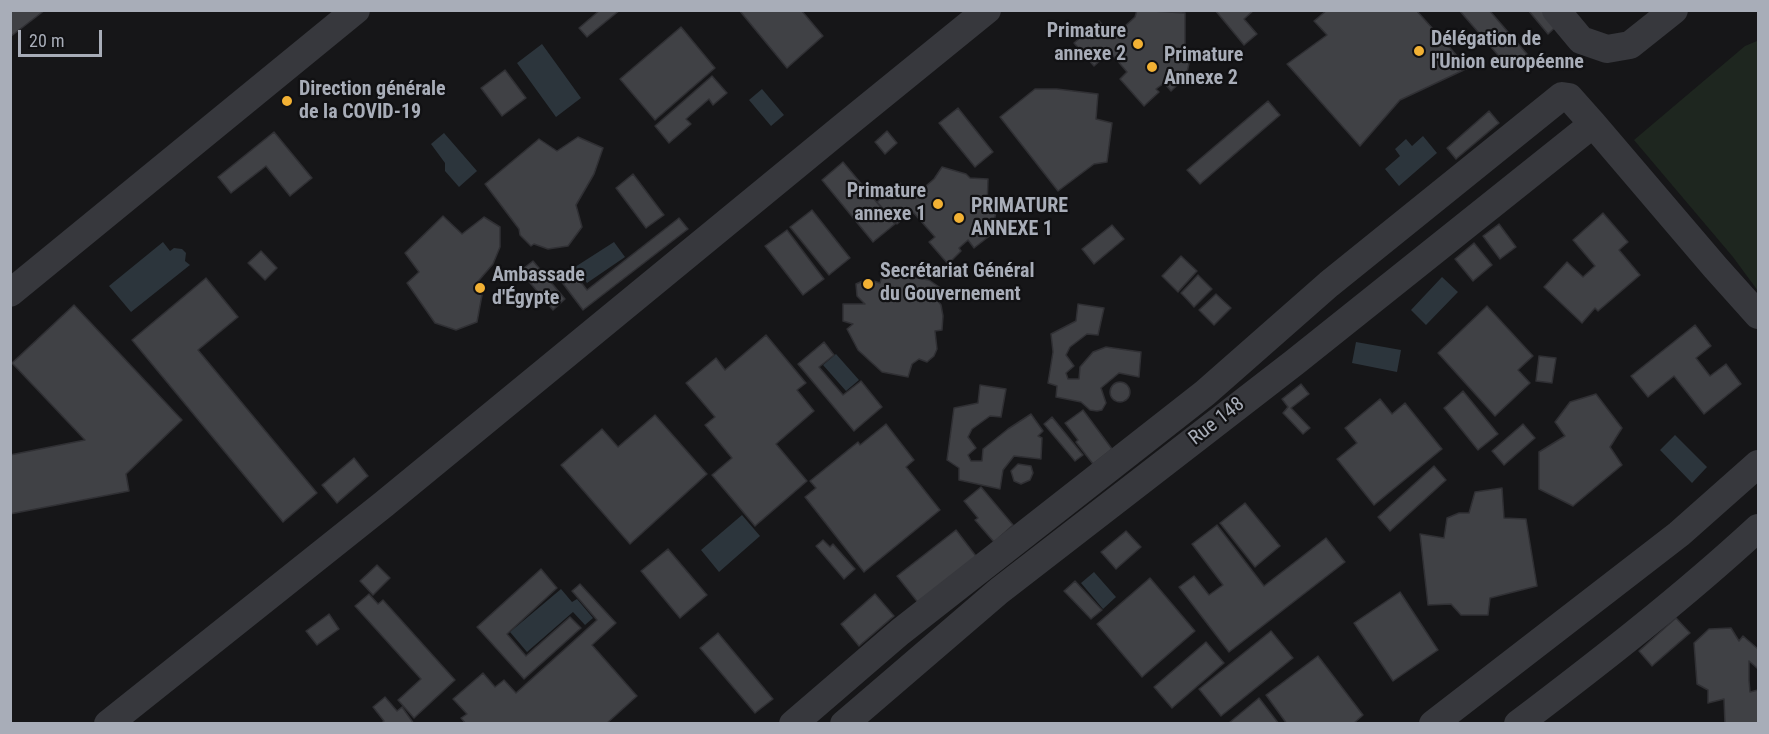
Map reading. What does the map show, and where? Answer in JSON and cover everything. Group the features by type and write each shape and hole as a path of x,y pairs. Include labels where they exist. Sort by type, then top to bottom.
{"street":[{"path":"10,293 356,10"},
{"path":"108,723 384,504 987,10"},
{"path":"1557,10 1581,40 1607,49 1630,45 1674,10"},
{"path":"793,723 900,632 1205,393 1329,284 1562,96 1569,98 1593,124 1758,315"},
{"name":"Rue 148","path":"844,723 999,591 1295,362 1593,124"},
{"path":"1433,723 1679,534 1758,464"},
{"path":"1085,487 1104,510"},
{"path":"1518,723 1626,642 1758,528"}],"shaded area":[{"path":"1757,41 1758,291 1733,257 1634,140 1745,46"},
{"path":"542,44 581,98 556,117 517,63"},
{"path":"762,89 784,115 771,126 749,100"},
{"path":"444,133 477,171 459,187 445,171 445,163 431,144"},
{"path":"1423,136 1437,153 1399,186 1385,169 1400,156 1395,149 1406,139 1412,146"},
{"path":"163,242 170,251 174,248 182,249 186,253 185,261 190,265 131,312 109,286"},
{"path":"614,242 625,257 587,283 575,267"},
{"path":"1442,277 1458,292 1426,325 1411,310"},
{"path":"1356,342 1401,350 1397,372 1352,363"},
{"path":"836,354 859,380 846,391 823,365"},
{"path":"1675,435 1707,467 1692,483 1660,450"},
{"path":"742,515 760,536 719,572 701,550"},
{"path":"1094,572 1116,597 1103,609 1081,583"},
{"path":"561,589 572,602 577,599 593,618 585,625 573,612 527,652 510,632"}],"building":[{"path":"10,10 45,10 10,37"},
{"path":"600,10 620,10 587,37 579,28"},
{"path":"739,10 801,10 823,36 787,68"},
{"path":"1137,10 1185,13 1185,50 1191,54 1186,77 1171,91 1164,83 1156,89 1159,92 1144,106 1120,79 1127,72 1110,52 1094,66 1074,43 1099,21 1113,37 1135,17"},
{"path":"1215,10 1254,10 1244,19 1257,34 1244,45"},
{"path":"1327,10 1416,10 1468,68 1400,100 1360,146 1287,64 1327,35 1314,21"},
{"path":"1459,10 1489,10 1527,54 1510,69"},
{"path":"1528,10 1551,10 1561,22 1548,34"},
{"path":"681,27 715,68 655,120 620,79"},
{"path":"505,70 526,98 502,116 481,88"},
{"path":"712,76 727,93 713,105 709,99 686,119 691,124 669,143 655,126"},
{"path":"1035,89 1098,94 1096,119 1112,123 1107,162 1094,164 1058,191 1000,117"},
{"path":"1268,101 1280,115 1200,184 1187,170"},
{"path":"958,108 993,152 975,167 939,123"},
{"path":"1489,111 1499,123 1456,159 1447,148"},
{"path":"887,131 897,143 885,154 875,142"},
{"path":"274,132 312,178 290,196 266,166 231,193 218,177"},
{"path":"578,137 603,148 594,174 576,205 582,227 568,246 548,249 534,244 531,246 520,235 519,229 485,184 539,139 557,151"},
{"path":"843,162 895,224 873,242 822,180"},
{"path":"942,167 966,174 970,178 988,179 987,210 996,211 992,234 974,248 968,240 948,264 929,242 935,237 912,211 897,224 877,202 899,182 913,197 934,179"},
{"path":"633,174 664,215 646,228 616,188"},
{"path":"812,210 850,258 829,275 790,227"},
{"path":"1603,213 1628,242 1619,250 1640,275 1598,311 1595,308 1582,323 1544,287 1567,262 1583,277 1595,266 1573,240"},
{"path":"443,216 462,234 484,217 500,227 500,247 493,264 474,286 482,295 477,322 456,330 435,323 407,283 419,272 405,253"},
{"path":"679,218 688,229 583,310 561,281 573,272 587,290"},
{"path":"1499,224 1516,247 1500,259 1483,236"},
{"path":"1112,225 1124,239 1094,264 1082,249"},
{"path":"787,230 824,279 803,295 765,246"},
{"path":"1474,243 1492,265 1473,281 1455,259"},
{"path":"261,251 277,268 265,280 248,263"},
{"path":"1181,256 1197,271 1178,292 1162,276"},
{"path":"533,261 565,299 553,310 520,271"},
{"path":"884,269 905,276 929,280 942,289 938,301 943,316 942,330 935,331 937,349 934,356 927,362 919,359 912,364 908,377 882,372 858,350 847,329 853,324 843,321 843,304 865,304 857,296 856,284 867,279 880,283"},
{"path":"1198,275 1212,289 1194,307 1181,293"},
{"path":"206,278 238,317 198,350 317,493 283,522 132,340"},
{"path":"1216,294 1231,308 1214,325 1199,310"},
{"path":"1078,304 1104,308 1098,335 1087,334 1070,347 1066,355 1074,366 1066,373 1068,379 1079,379 1080,367 1093,352 1106,347 1141,352 1139,377 1119,373 1101,388 1106,403 1102,410 1090,410 1081,402 1056,397 1057,386 1048,383 1053,352 1051,334 1076,321"},
{"path":"74,305 182,420 126,474 129,491 10,514 10,455 85,440 12,363"},
{"path":"1487,306 1533,356 1518,370 1530,383 1495,416 1438,353"},
{"path":"1695,325 1711,346 1696,358 1710,376 1726,364 1741,384 1704,414 1674,376 1648,397 1631,376"},
{"path":"766,335 806,383 797,390 814,411 776,444 807,481 755,526 712,475 732,458 705,425 715,417 686,383 716,358 725,370"},
{"path":"824,342 834,355 819,367 843,395 861,381 882,407 854,431 798,364"},
{"path":"1539,356 1556,358 1552,383 1536,381"},
{"path":"1120,382 1127,385 1130,392 1127,399 1120,402 1113,399 1110,392 1113,385"},
{"path":"1301,384 1309,394 1291,408 1310,428 1303,434 1283,413 1288,407 1282,399"},
{"path":"980,385 1006,389 1001,417 990,416 972,429 968,437 976,448 968,455 971,461 982,461 983,449 1031,414 1043,431 1038,436 1042,438 1041,459 1014,456 1003,470 1000,489 959,480 959,468 947,460 954,408 978,403"},
{"path":"1463,391 1498,434 1478,450 1444,408"},
{"path":"1596,394 1622,428 1610,447 1622,465 1573,506 1539,489 1539,452 1565,436 1555,422 1570,402"},
{"path":"1380,399 1392,414 1405,403 1442,449 1374,505 1337,459 1357,443 1345,428"},
{"path":"1083,410 1112,449 1093,464 1065,423"},
{"path":"655,415 707,474 630,544 561,465 602,429 618,447"},
{"path":"1052,417 1083,455 1075,461 1044,424"},
{"path":"886,424 914,460 906,467 940,510 864,572 805,497 816,488 810,481 858,442 860,445"},
{"path":"1523,424 1535,438 1504,465 1492,451"},
{"path":"354,458 368,476 337,503 322,485"},
{"path":"1018,464 1031,466 1033,473 1030,480 1021,484 1014,481 1011,471"},
{"path":"1434,466 1446,480 1390,531 1378,517"},
{"path":"981,487 1013,525 994,542 975,520 978,518 964,501"},
{"path":"1502,488 1504,518 1526,519 1537,586 1490,598 1488,615 1461,615 1451,604 1428,605 1420,534 1444,538 1447,518 1459,513 1469,513 1475,492"},
{"path":"1245,503 1280,546 1255,567 1220,523"},
{"path":"1217,525 1264,586 1326,538 1345,562 1229,652 1179,587 1194,576 1209,595 1223,585 1192,544"},
{"path":"956,530 979,560 920,605 897,576"},
{"path":"1126,531 1141,547 1116,569 1101,552"},
{"path":"823,540 830,547 833,544 855,569 844,579 816,546"},
{"path":"668,549 707,595 680,618 641,571"},
{"path":"377,565 390,578 373,595 360,581"},
{"path":"541,569 557,588 507,634 526,656 570,617 581,628 524,679 477,627"},
{"path":"1150,578 1195,631 1142,677 1097,624"},
{"path":"1075,581 1102,610 1091,619 1064,591"},
{"path":"580,584 616,623 592,645 637,696 606,724 466,724 461,718 467,714 453,699 483,673 495,687 504,680 516,693 597,620 572,591"},
{"path":"1400,592 1438,650 1393,681 1354,623"},
{"path":"369,594 378,604 383,600 455,680 414,718 398,700 421,679 355,606"},
{"path":"875,594 894,616 859,646 841,624"},
{"path":"329,614 339,629 317,645 306,631"},
{"path":"1676,618 1690,633 1652,666 1639,651"},
{"path":"1731,628 1739,641 1743,636 1758,649 1757,668 1749,661 1749,680 1750,692 1758,690 1758,724 1725,724 1724,699 1708,703 1708,690 1697,684 1694,643 1709,629"},
{"path":"1271,631 1293,658 1221,716 1199,689"},
{"path":"718,633 773,699 755,713 700,648"},
{"path":"1206,642 1224,663 1172,708 1154,687"},
{"path":"1318,656 1363,715 1353,724 1287,724 1266,695"},
{"path":"385,697 397,711 402,707 414,724 381,724 384,721 373,707"},
{"path":"1259,698 1279,724 1229,723"}],"place":[{"name":"Primature annexe 2","path":"1138,44"},
{"name":"Délégation de l'Union européenne","path":"1419,51"},
{"name":"Primature Annexe 2","path":"1152,67"},
{"name":"Direction générale de la COVID-19","path":"287,101"},
{"name":"Primature annexe 1","path":"938,204"},
{"name":"PRIMATURE ANNEXE 1","path":"959,218"},
{"name":"Secrétariat Général du Gouvernement","path":"868,284"},
{"name":"Ambassade d'Égypte","path":"480,288"}]}
